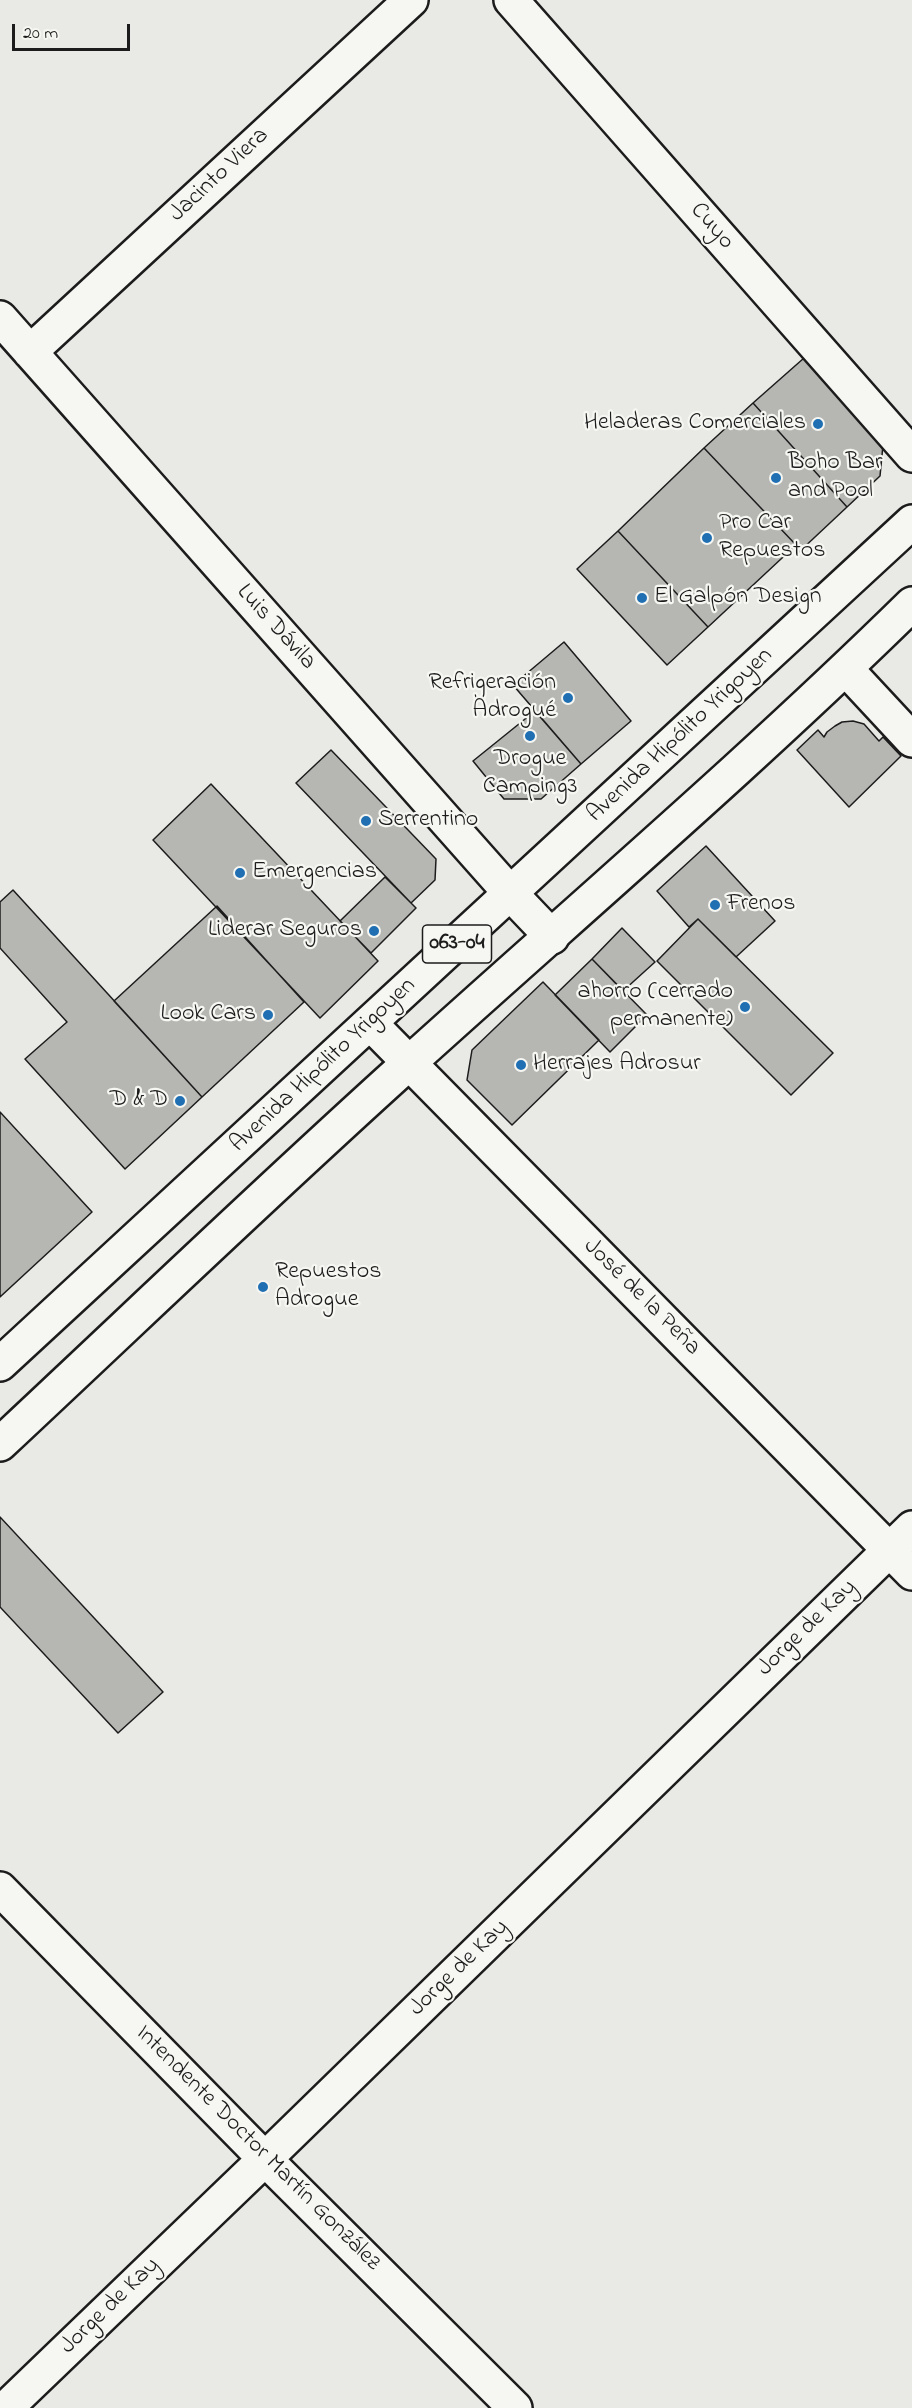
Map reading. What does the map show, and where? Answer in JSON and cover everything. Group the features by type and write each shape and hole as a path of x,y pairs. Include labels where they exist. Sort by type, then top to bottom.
{"street":[{"name":"Jacinto Viera","path":"30,352 411,0"},
{"name":"Cuyo","path":"511,0 912,455"},
{"name":"Luis Dávila","path":"0,318 511,894 552,937"},
{"name":"Avenida Hipólito Yrigoyen","path":"0,1364 912,522"},
{"name":"063-04","path":"0,1444 409,1062 552,937 846,669 912,604"},
{"path":"846,669 912,740"},
{"name":"José de la Peña","path":"370,1023 901,1539 912,1573"},
{"name":"Jorge de Kay","path":"6,2408 901,1539"},
{"name":"Intendente Doctor Martín González","path":"0,1889 265,2159 515,2408"}],"building":[{"name":"Heladeras Comerciales","path":"804,358 883,445 880,476 847,507 753,403"},
{"name":"Boho Bar and Pool","path":"753,403 847,507 799,552 796,545 704,448"},
{"name":"Pro Car Repuestos","path":"704,448 796,545 708,627 618,531"},
{"name":"El Galpón Design","path":"618,531 708,627 667,665 577,569"},
{"name":"Refrigeración Adrogué","path":"564,642 631,721 581,764 513,685"},
{"name":"Drogue Camping3","path":"535,711 581,764 541,799 504,799 473,761"},
{"path":"853,721 864,724 879,741 883,737 901,756 849,807 797,750 818,730 824,737 827,732 842,722"},
{"name":"Serrentino","path":"331,750 436,859 435,880 411,903 296,783"},
{"name":"Emergencias","path":"211,784 378,961 320,1018 153,840"},
{"name":"Frenos","path":"706,846 775,921 736,957 698,919 689,927 657,891"},
{"path":"385,877 416,908 371,953 340,921"},
{"path":"13,890 202,1097 125,1169 25,1059 67,1022 0,948 0,902"},
{"path":"217,906 304,1002 202,1097 114,1001"},
{"name":"ahorro (cerrado permanente)","path":"698,919 833,1053 791,1095 657,961"},
{"path":"622,928 655,962 623,991 592,959"},
{"path":"592,959 647,1015 610,1052 555,995"},
{"name":"Herrajes Adrosur","path":"543,982 599,1040 512,1125 467,1080 472,1050"},
{"path":"0,1112 92,1212 0,1297"},
{"path":"0,1517 163,1692 118,1733 0,1607"}],"place":[{"name":"Heladeras Comerciales","path":"818,424"},
{"name":"Boho Bar and Pool","path":"776,478"},
{"name":"Pro Car Repuestos","path":"707,538"},
{"name":"El Galpón Design","path":"642,598"},
{"name":"Refrigeración Adrogué","path":"568,698"},
{"name":"Drogue Camping3","path":"530,736"},
{"name":"Serrentino","path":"366,821"},
{"name":"Emergencias","path":"240,873"},
{"name":"Frenos","path":"715,905"},
{"name":"Liderar Seguros","path":"374,931"},
{"name":"ahorro (cerrado permanente)","path":"745,1007"},
{"name":"Look Cars","path":"268,1015"},
{"name":"Herrajes Adrosur","path":"521,1065"},
{"name":"D & D","path":"180,1101"},
{"name":"Repuestos Adrogue","path":"263,1287"}]}
